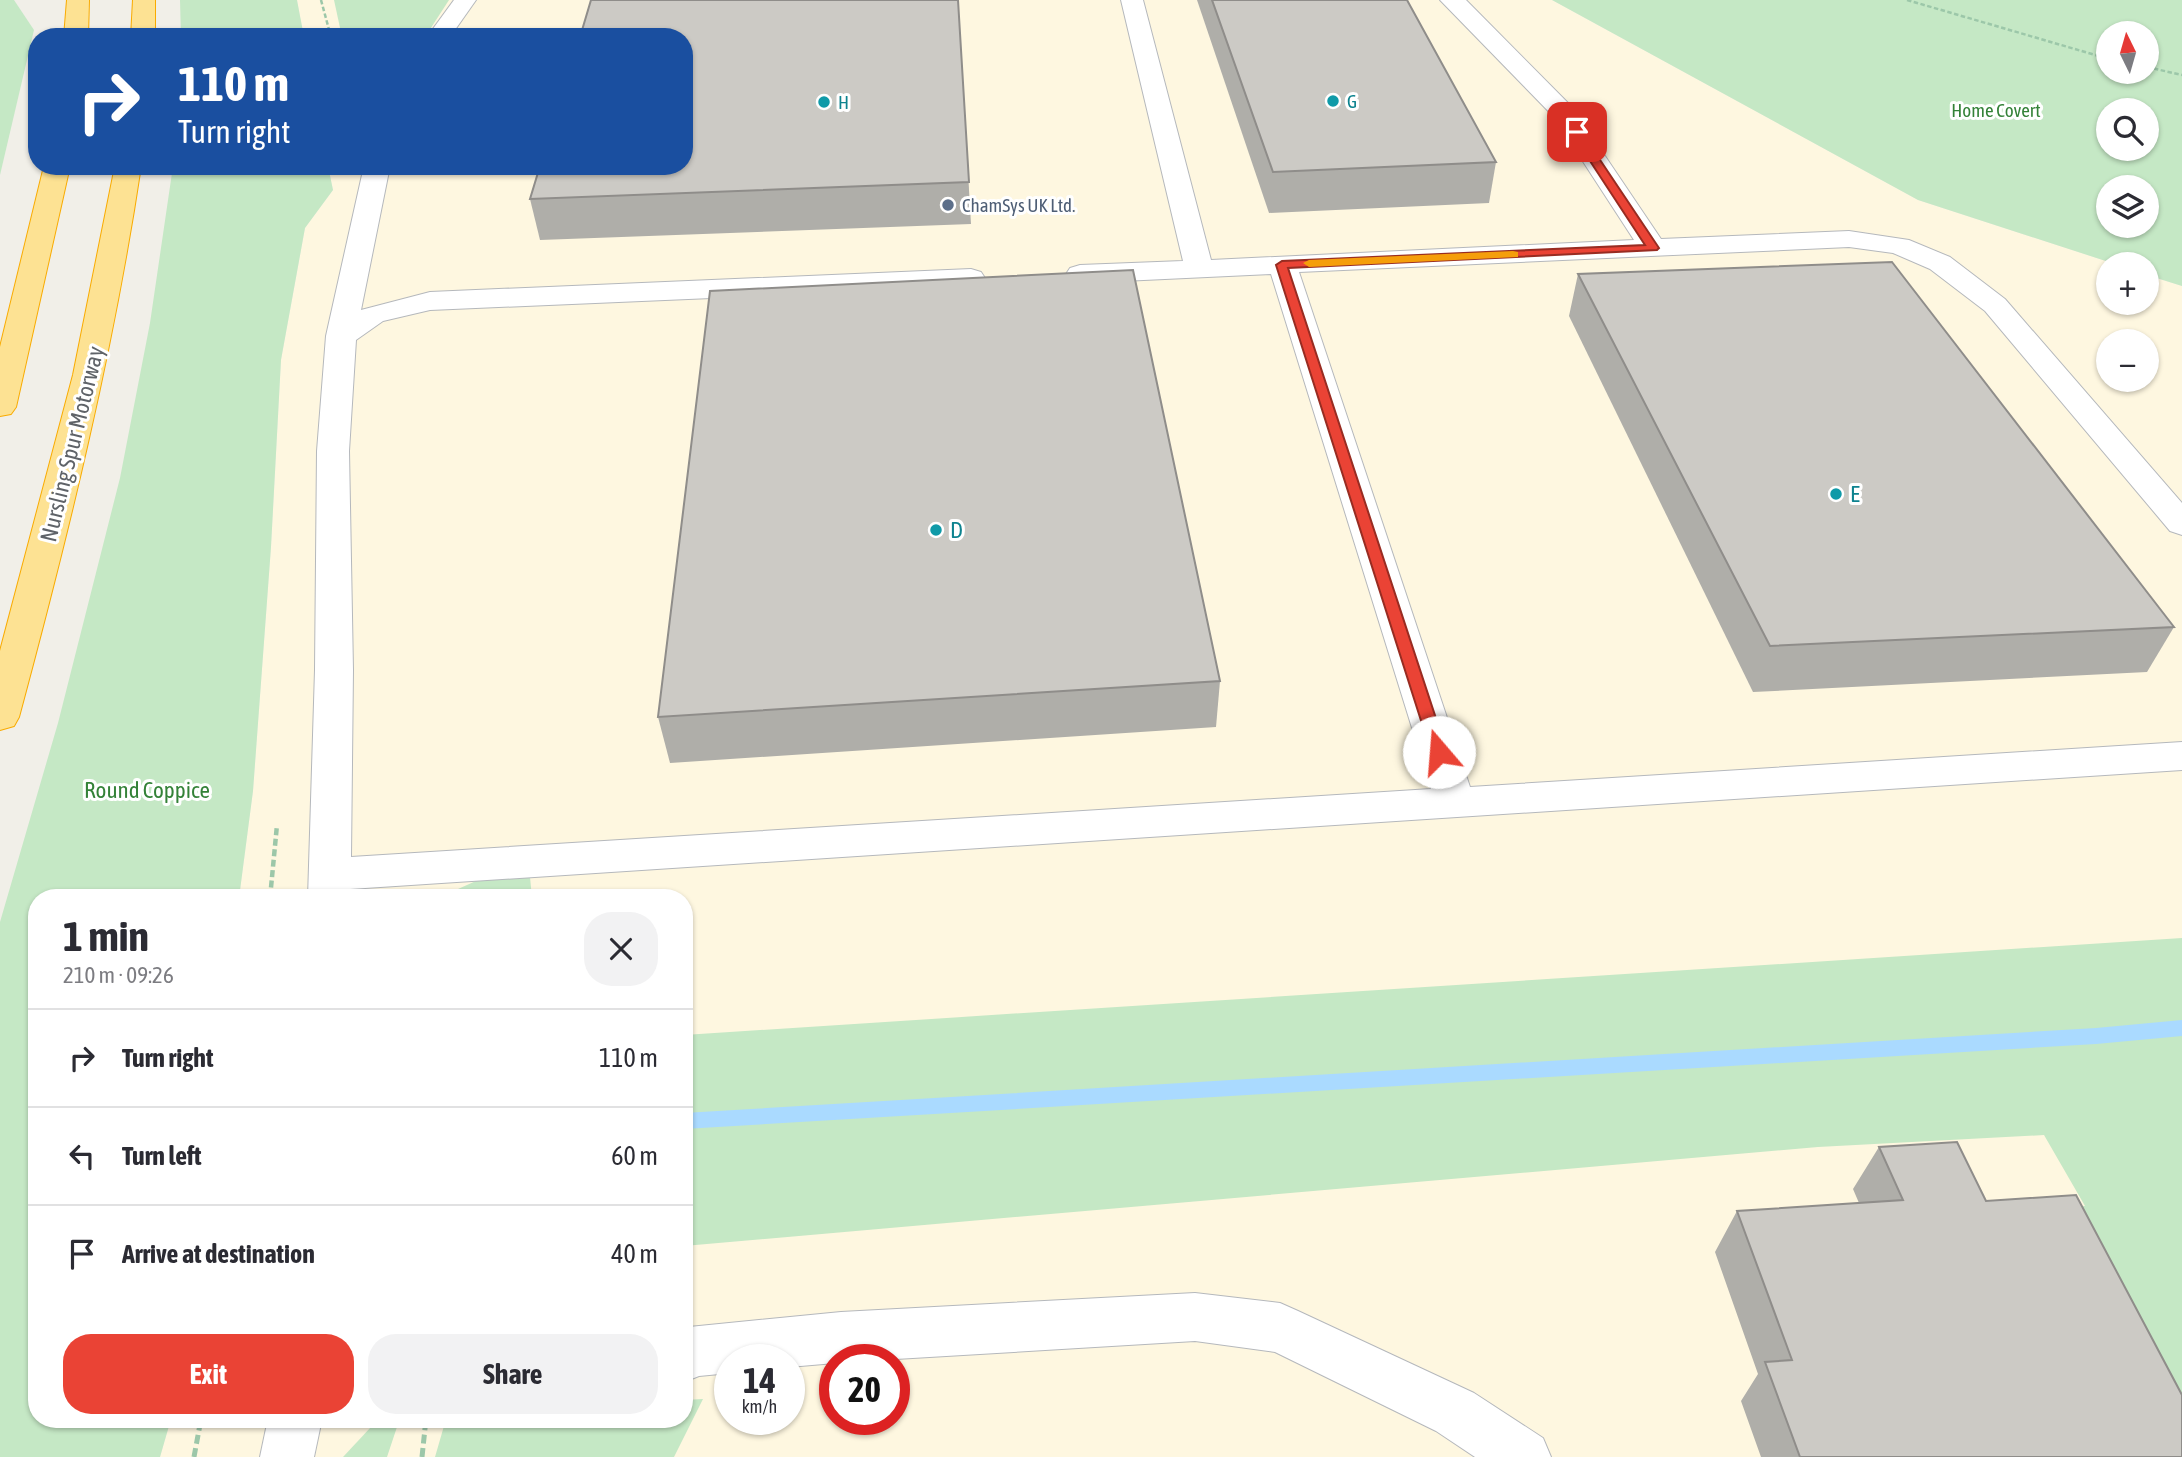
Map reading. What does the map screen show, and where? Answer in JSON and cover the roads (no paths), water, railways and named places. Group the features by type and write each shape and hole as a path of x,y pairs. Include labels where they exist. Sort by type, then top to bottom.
{"highway":[{"path":"76,28 78,0"},
{"path":"144,0 144,28"},
{"path":"0,407 55,175"},
{"name":"Nursling Spur Motorway","path":"0,718 57,513 91,373 113,267 127,175"}],"street":[{"path":"445,28 466,0"},
{"path":"1132,0 1199,268"},
{"path":"1451,0 1464,9 1563,112 1653,248"},
{"path":"375,175 341,336 333,451 334,670 329,886 1455,802 2182,756"},
{"path":"1049,275 1849,239 1899,246 1940,263 1995,305 2182,524"},
{"path":"1282,265 1455,802"},
{"path":"341,336 373,315 430,301 994,277"},
{"path":"693,1351 841,1337 1195,1317 1280,1328 1455,1412 1524,1457"},
{"path":"287,1457 293,1428"}],"waterway":[{"path":"693,1120 2096,1036 2182,1028"}],"place":[{"name":"G","path":"1333,101"},
{"name":"H","path":"824,102"},
{"name":"ChamSys UK Ltd.","path":"948,205"},
{"name":"E","path":"1836,494"},
{"name":"D","path":"936,530"}],"park label":[{"name":"Home Covert","path":"1996,110"},
{"name":"Round Coppice","path":"147,790"}]}
